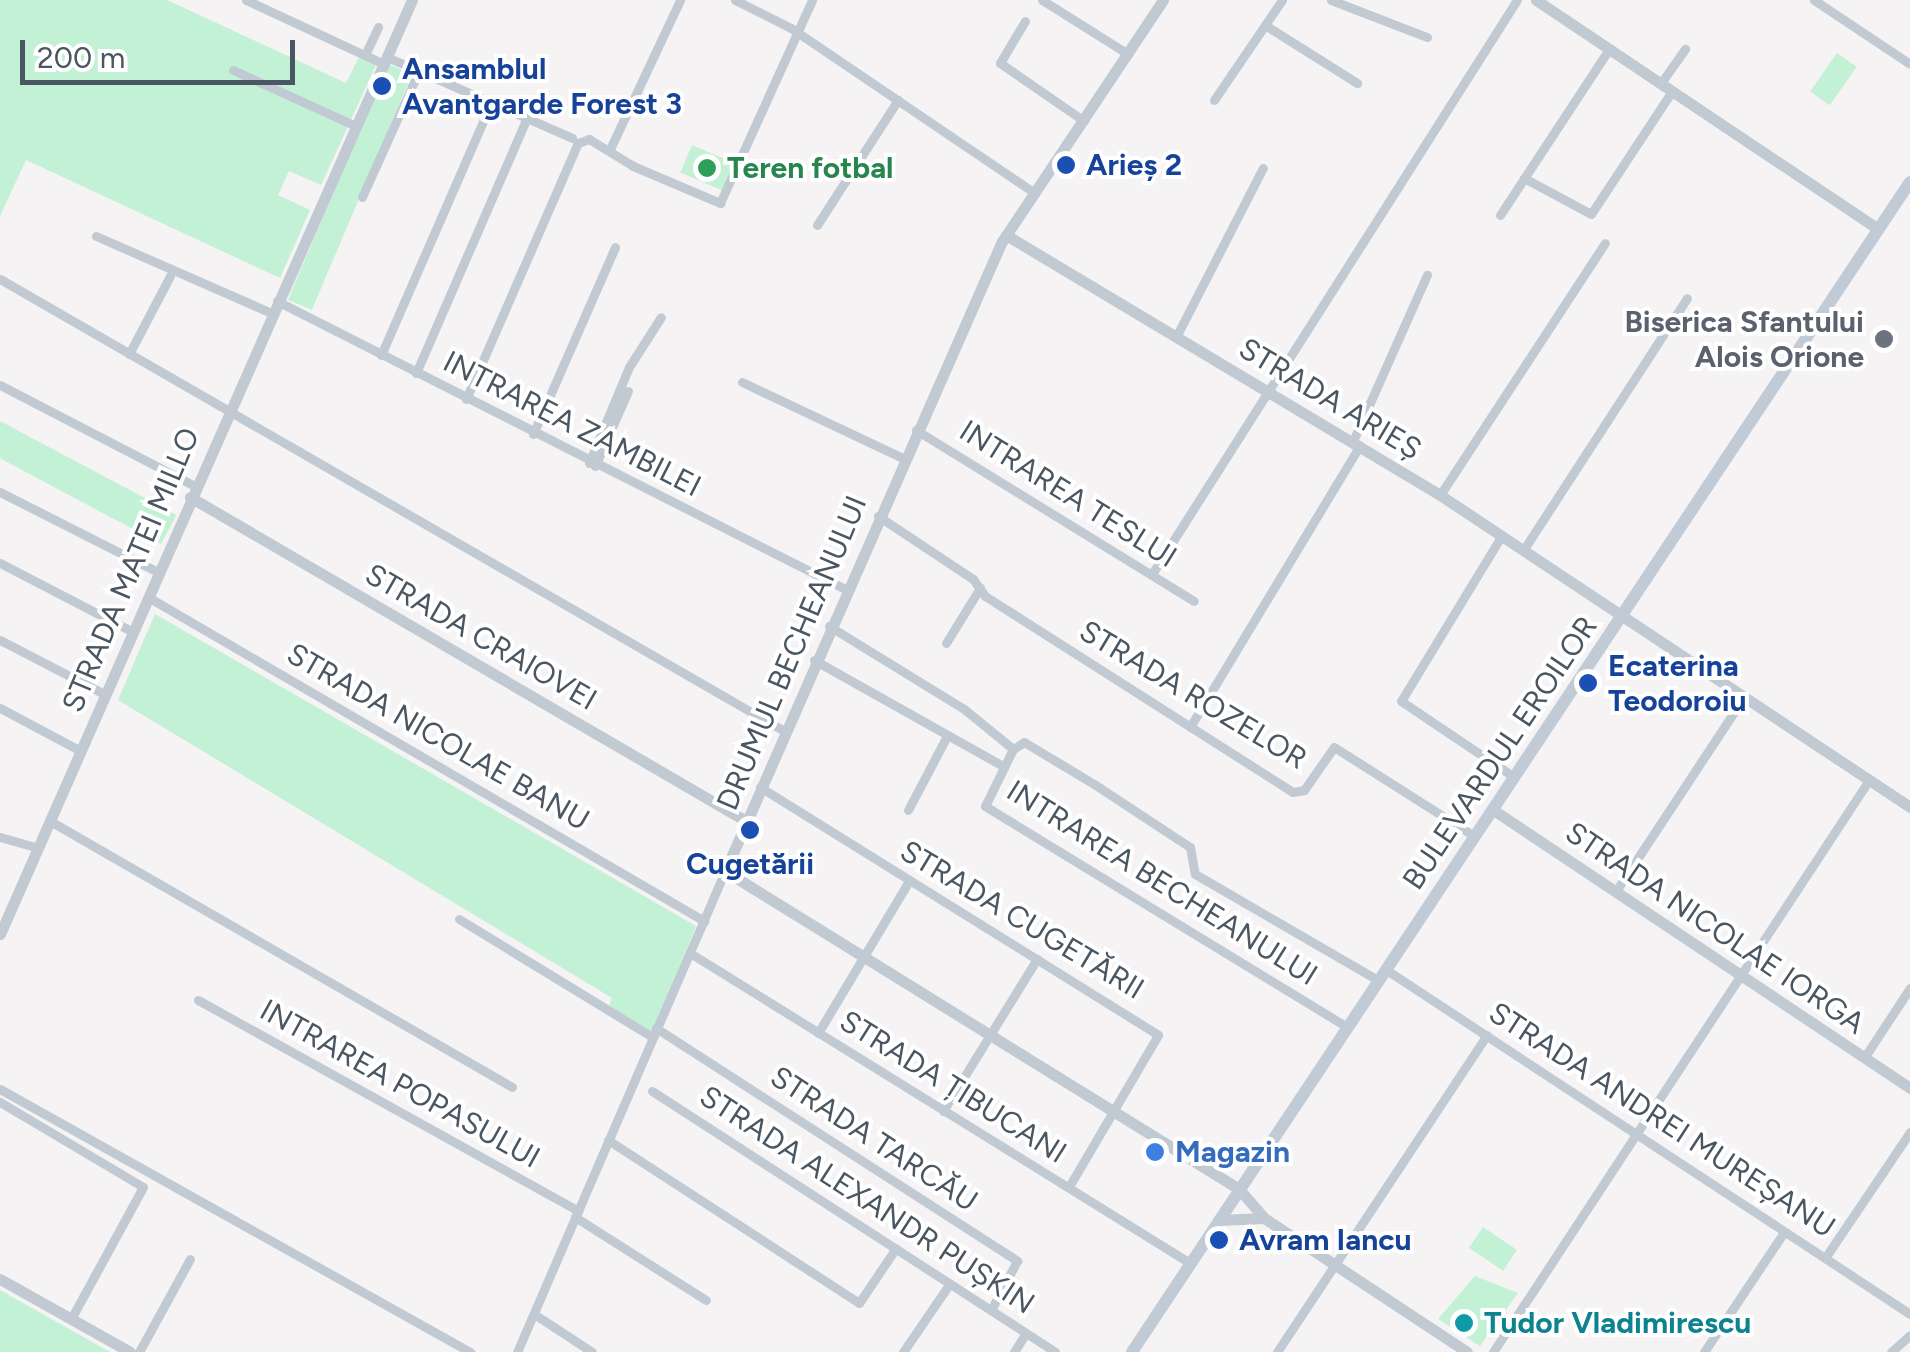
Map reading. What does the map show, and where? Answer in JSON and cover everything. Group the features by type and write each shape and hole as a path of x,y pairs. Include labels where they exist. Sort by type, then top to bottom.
{"main road":[{"name":"BULEVARDUL EROILOR","path":"1132,1352 1910,182"}],"street":[{"path":"246,0 365,55 418,71 575,140 589,139 633,166 715,204 726,196 812,0"},
{"name":"STRADA MATEI MILLO","path":"0,934 228,409 412,0"},
{"path":"610,149 680,0"},
{"path":"735,0 799,35 1035,194"},
{"path":"1042,0 1128,54"},
{"name":"DRUMUL BECHEANULUI","path":"517,1352 845,588 1006,235 1164,0"},
{"path":"1214,100 1282,0"},
{"path":"1331,0 1427,37"},
{"path":"1152,574 1517,0"},
{"path":"1536,0 1878,229"},
{"path":"1814,0 1910,64"},
{"path":"1025,21 1000,63 1084,120"},
{"path":"1265,25 1357,83"},
{"path":"365,55 378,26"},
{"path":"1500,215 1610,49"},
{"path":"1524,178 1591,214 1685,49"},
{"path":"233,70 356,126"},
{"path":"362,197 418,71"},
{"path":"818,225 898,100"},
{"path":"381,355 492,103"},
{"path":"416,373 527,118"},
{"path":"466,399 575,140"},
{"path":"1176,337 1263,168"},
{"name":"STRADA ARIEȘ","path":"1006,235 1440,494 1910,807"},
{"name":"INTRAREA ZAMBILEI","path":"96,236 274,307 381,355 845,588"},
{"path":"1440,494 1605,243"},
{"path":"533,434 615,247"},
{"path":"1190,727 1356,443 1427,275"},
{"path":"130,354 170,276"},
{"name":"STRADA MATEI MILLO","path":"0,279 228,409"},
{"path":"1524,548 1686,298"},
{"path":"592,464 629,367 661,317"},
{"path":"742,382 903,458"},
{"path":"0,385 192,491"},
{"path":"592,464 628,391"},
{"path":"228,409 784,731"},
{"name":"INTRAREA TESLUI","path":"916,430 1194,601"},
{"name":"STRADA CRAIOVEI","path":"192,491 746,821"},
{"path":"0,492 158,572"},
{"name":"STRADA ROZELOR","path":"878,516 1190,727 1299,793 1334,747 1474,836"},
{"path":"1502,535 1401,701 1514,777"},
{"path":"0,563 133,632"},
{"path":"946,643 980,588"},
{"name":"STRADA NICOLAE BANU","path":"148,597 704,921"},
{"name":"INTRAREA BECHEANULUI","path":"829,626 964,708 1013,749 985,806 1347,1028"},
{"path":"0,640 106,694"},
{"name":"INTRAREA BECHEANULUI","path":"814,660 1003,766"},
{"path":"1616,891 1744,697"},
{"name":"STRADA MATEI MILLO","path":"0,708 80,752"},
{"path":"908,810 947,736"},
{"name":"STRADA ANDREI MUREȘANU","path":"1013,749 1024,742 1094,784 1190,846 1195,874 1487,1035 1910,1314"},
{"path":"1493,1352 1869,780"},
{"name":"STRADA CUGETĂRII","path":"760,787 1158,1035 1069,1187"},
{"name":"STRADA NICOLAE IORGA","path":"1492,809 1910,1088"},
{"path":"50,821 512,1087"},
{"path":"0,837 38,848"},
{"path":"725,871 1239,1190 1264,1218 1467,1352"},
{"path":"818,1033 910,881"},
{"path":"459,919 654,1032"},
{"name":"STRADA ȚIBUCANI","path":"690,953 1190,1264"},
{"path":"943,1111 1037,958"},
{"path":"1864,1058 1910,988"},
{"name":"INTRAREA POPASULUI","path":"198,1000 577,1214 706,1300"},
{"name":"STRADA TARCĂU","path":"654,1032 1017,1261 992,1310"},
{"path":"1277,1352 1487,1035"},
{"path":"0,1089 470,1352"},
{"name":"STRADA ALEXANDR PUȘKIN","path":"652,1091 1055,1352"},
{"path":"0,1102 143,1187 71,1319"},
{"path":"1825,1258 1910,1132"},
{"path":"608,1140 859,1303 896,1248"},
{"path":"1218,1220 1264,1218"},
{"path":"1704,1352 1784,1232"},
{"path":"139,1352 190,1259"},
{"path":"0,1278 130,1352"},
{"path":"902,1352 950,1283"},
{"path":"534,1314 592,1352"},
{"path":"1014,1352 1026,1333"},
{"path":"1892,1352 1910,1335"}],"green space":[{"path":"0,0 167,0 346,83 359,57 376,65 321,185 289,171 278,195 310,210 280,278 26,160 0,216"},
{"path":"1837,53 1857,67 1830,105 1810,92"},
{"path":"388,64 412,74 312,310 288,300"},
{"name":"Teren fotbal","path":"692,145 734,163 723,191 680,173"},
{"path":"0,421 177,515 161,544 0,458"},
{"path":"155,614 696,926 651,1036 608,1009 612,998 118,700"},
{"path":"1483,1227 1517,1250 1503,1271 1469,1248"},
{"path":"1475,1276 1518,1293 1480,1346 1438,1319"},
{"path":"0,1290 110,1352 0,1352"}],"place":[{"name":"Ansamblul Avantgarde Forest 3","path":"382,86"},
{"name":"Arieș 2","path":"1066,165"},
{"name":"Teren fotbal","path":"707,168"},
{"name":"Biserica Sfantului Alois Orione","path":"1884,339"},
{"name":"Ecaterina Teodoroiu","path":"1588,683"},
{"name":"Cugetării","path":"750,830"},
{"name":"Magazin","path":"1155,1152"},
{"name":"Avram Iancu","path":"1219,1240"},
{"name":"Tudor Vladimirescu","path":"1464,1323"}]}
